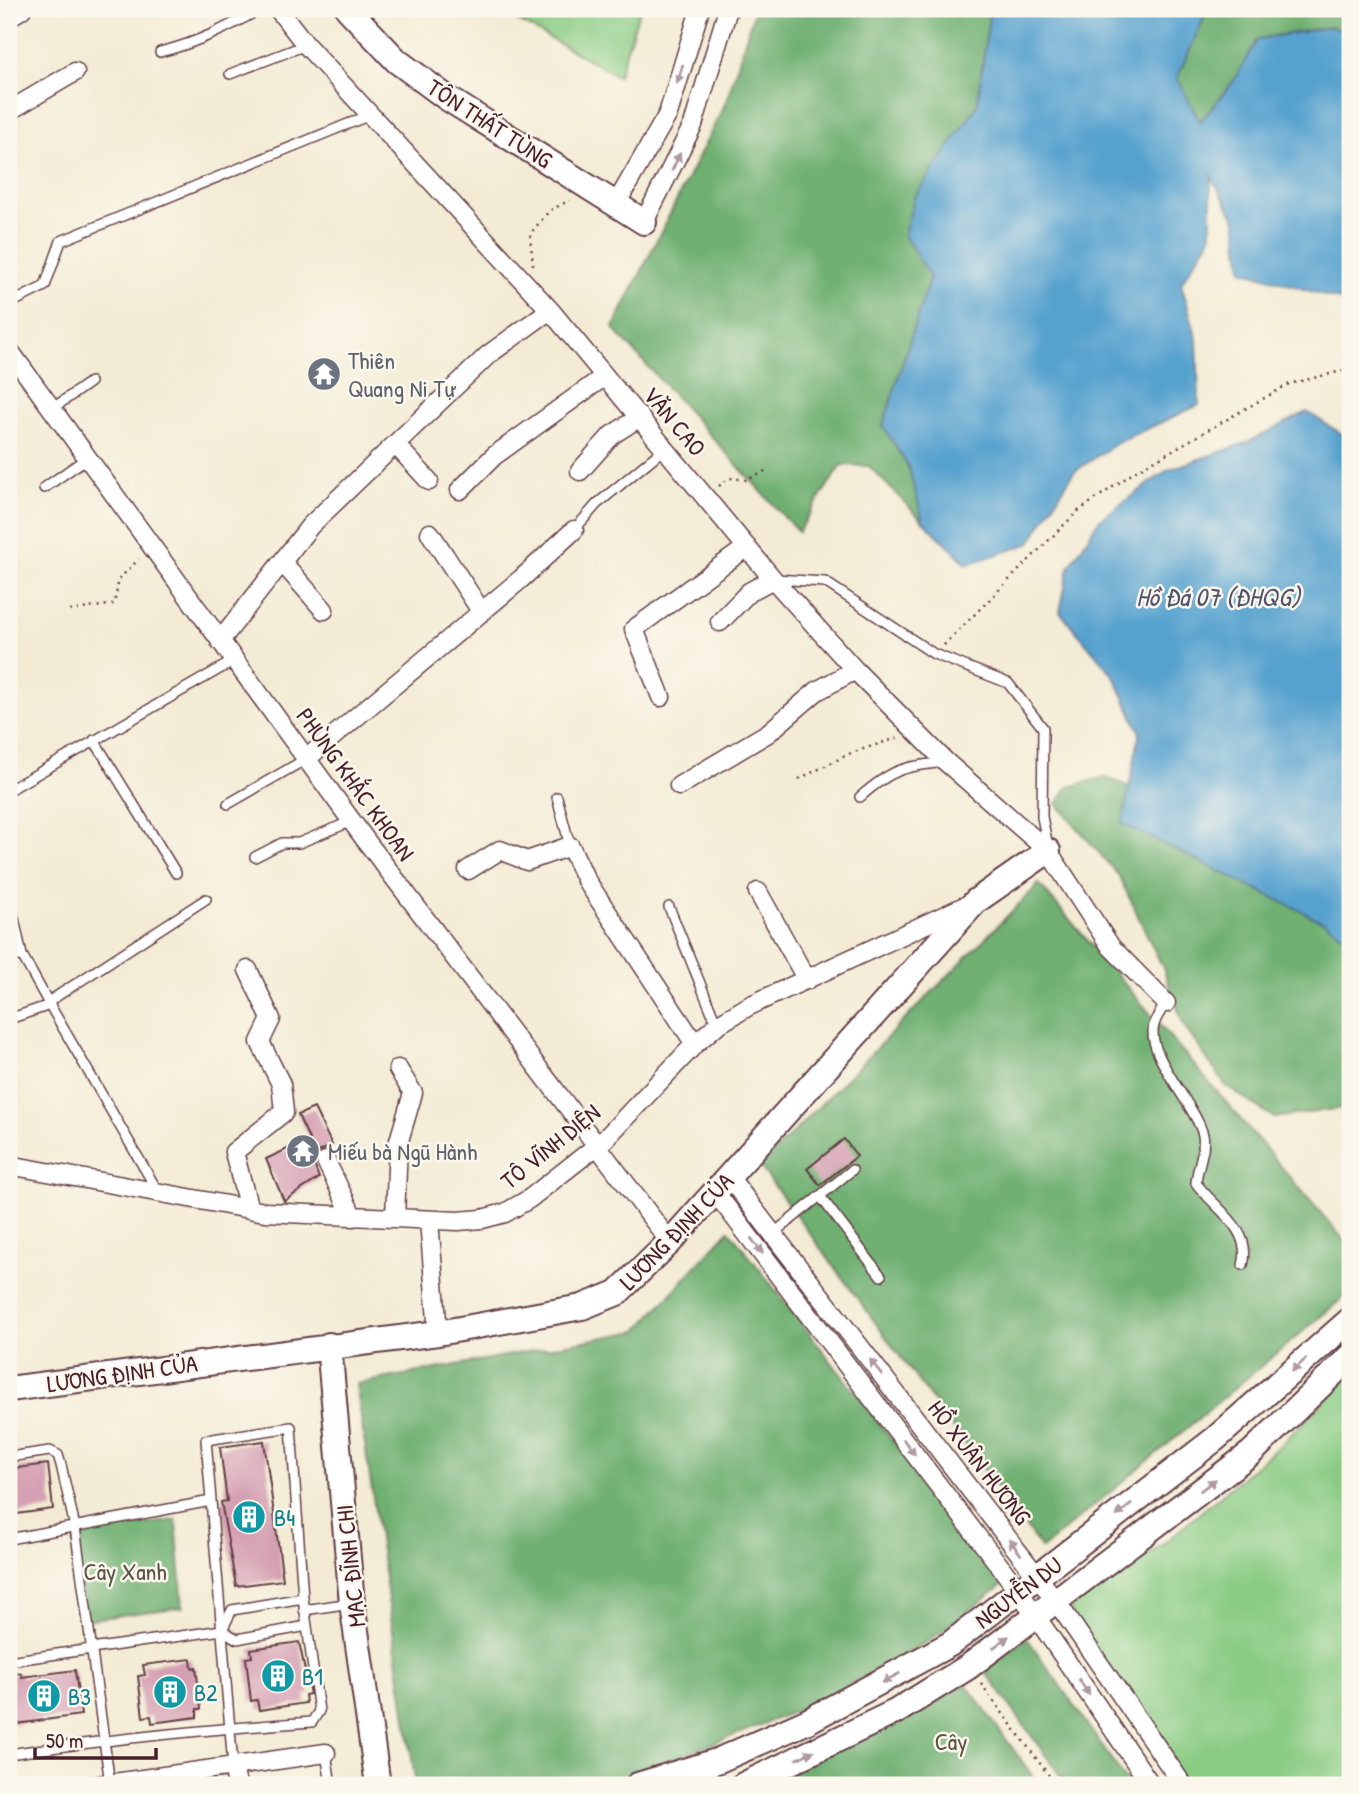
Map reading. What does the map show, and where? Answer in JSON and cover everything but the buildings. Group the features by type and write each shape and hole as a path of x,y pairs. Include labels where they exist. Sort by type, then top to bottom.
{"street":[{"path":"9,17 22,9"},
{"name":"VĂN CAO","path":"278,9 306,45 550,310 773,579 855,670 946,762 1048,851 1111,947 1166,1003"},
{"name":"TÔN THẤT TÙNG","path":"348,9 397,61 447,98 644,222"},
{"path":"616,204 668,114 700,9"},
{"path":"644,222 693,125 728,9"},
{"path":"9,111 75,72"},
{"path":"220,641 310,526 488,355 550,310"},
{"name":"PHÙNG KHẮC KHOAN","path":"9,350 220,641 236,659 306,759 670,1242"},
{"path":"460,490 494,456 606,376"},
{"path":"580,471 612,435 640,417"},
{"path":"396,444 429,481"},
{"path":"306,759 574,530"},
{"path":"430,534 481,611"},
{"path":"661,697 634,629 747,547"},
{"path":"282,562 324,610"},
{"path":"720,622 749,592 773,579"},
{"path":"679,786 768,733 817,691 855,670"},
{"path":"468,870 500,850 527,861 570,846 586,880 695,1044"},
{"name":"LƯƠNG ĐỊNH CỦA","path":"9,1388 438,1333 582,1307 617,1293 670,1242 976,901 1048,851"},
{"path":"758,892 807,980"},
{"name":"TÔ VĨNH DIỆN","path":"9,1165 249,1209 429,1220 470,1220 505,1213 529,1199 597,1145 695,1044 717,1025 749,1006 976,901"},
{"path":"248,970 271,1019 260,1042 281,1084 284,1112 234,1152 249,1209"},
{"path":"395,1218 398,1144 413,1099 411,1087 398,1069"},
{"path":"326,1161 353,1217"},
{"name":"HỒ XUÂN HƯƠNG","path":"722,1185 773,1234 1028,1583 1036,1615 1151,1785"},
{"name":"HỒ XUÂN HƯƠNG","path":"722,1185 1028,1583 1056,1601 1183,1785"},
{"path":"429,1220 438,1333"},
{"name":"NGUYỄN DU","path":"638,1785 717,1761 806,1722 950,1644 1215,1439 1350,1320"},
{"name":"MẠC ĐĨNH CHI","path":"329,1345 352,1603 378,1785"},
{"name":"NGUYỄN DU","path":"743,1785 897,1711 968,1667 1251,1452 1350,1357"},
{"path":"950,1644 968,1667"},
{"path":"105,1784 326,1753"},
{"path":"233,1766 237,1785"}],"lane":[{"path":"160,52 187,46 260,9"},
{"path":"230,74 306,45"},
{"path":"9,304 45,286 61,241 370,115"},
{"path":"52,410 90,382"},
{"path":"574,530 597,505 666,447"},
{"path":"44,488 87,458"},
{"path":"773,579 825,582 934,654 1008,682 1043,728 1042,817 1048,851"},
{"path":"9,790 236,659"},
{"path":"94,740 176,873"},
{"path":"228,803 306,759"},
{"path":"860,797 882,778 902,767 946,762"},
{"path":"557,797 570,846"},
{"path":"255,857 282,843 299,843 352,821"},
{"path":"9,896 22,955 157,1191"},
{"path":"9,1019 49,1003 206,899"},
{"path":"669,907 717,1025"},
{"path":"9,958 22,955"},
{"path":"1166,1003 1153,1024 1161,1064 1192,1106 1203,1137 1196,1183 1223,1209 1238,1231 1245,1249 1242,1265"},
{"path":"773,1234 852,1170"},
{"path":"820,1196 881,1276"},
{"path":"9,1754 104,1740 230,1728 312,1722 317,1717 319,1711 304,1610 291,1427 205,1440 211,1501 222,1630 230,1728 233,1766"},
{"path":"9,1457 50,1451 58,1455 75,1527 104,1740 105,1784"},
{"path":"9,1539 211,1501"},
{"path":"222,1630 232,1610 303,1598"},
{"path":"304,1610 352,1603"},
{"path":"9,1661 222,1630 237,1639 307,1626"},
{"path":"326,1753 331,1785"}],"path":[{"path":"533,293 530,234 549,211 580,194"},
{"path":"934,654 1077,512 1136,471 1289,384 1350,369"},
{"path":"705,495 730,478 747,480 767,470"},
{"path":"70,611 114,604 119,579 134,561 155,551"},
{"path":"799,779 851,753 916,731"},
{"path":"968,1667 1056,1785"}],"green space":[{"path":"497,9 640,9 618,76"},
{"path":"755,9 990,9 977,106 914,198 930,277 883,426 909,468 923,521 869,466 841,465 798,532 613,328 726,102"},
{"path":"1199,9 1350,9 1350,33 1330,27 1258,39 1233,82 1200,122 1177,78 1204,18"},
{"path":"1104,777 1130,787 1123,824 1324,922 1350,939 1350,1107 1274,1118 1226,1086 1184,1026 1163,968 1119,876 1057,804 1068,787"},
{"path":"1039,884 1350,1247 1350,1292 1042,1549 760,1166"},
{"path":"729,1230 1004,1584 926,1643 811,1705 628,1777 587,1785 416,1785 356,1384 637,1331"},
{"path":"1350,1375 1350,1785 1184,1785 1071,1623 1071,1607 1162,1545 1284,1442"},
{"name":"Cây Xanh","path":"176,1520 183,1607 85,1620 72,1534"},
{"path":"1027,1638 1129,1785 1067,1785 985,1671"},
{"name":"Cây","path":"966,1684 1039,1785 765,1785"}],"water":[{"path":"990,9 1199,9 1204,18 1177,78 1200,122 1233,82 1258,39 1330,27 1350,33 1350,292 1343,301 1242,270 1236,220 1211,176 1211,237 1181,283 1197,339 1199,405 1118,442 1074,472 1029,544 967,564 923,521 909,468 883,426 930,277 904,235 914,198 977,106"},
{"name":"Hồ Đá 07 (ĐHQG)","path":"1307,412 1350,439 1350,939 1324,922 1122,824 1140,732 1114,676 1060,612 1069,567 1099,520 1168,470 1246,443"}],"place":[{"name":"Thiên Quang Ni Tự","path":"324,374"},
{"name":"Miếu bà Ngũ Hành","path":"303,1151"},
{"name":"B4","path":"249,1517"},
{"name":"B1","path":"278,1676"},
{"name":"B2","path":"170,1692"},
{"name":"B3","path":"44,1696"}]}
